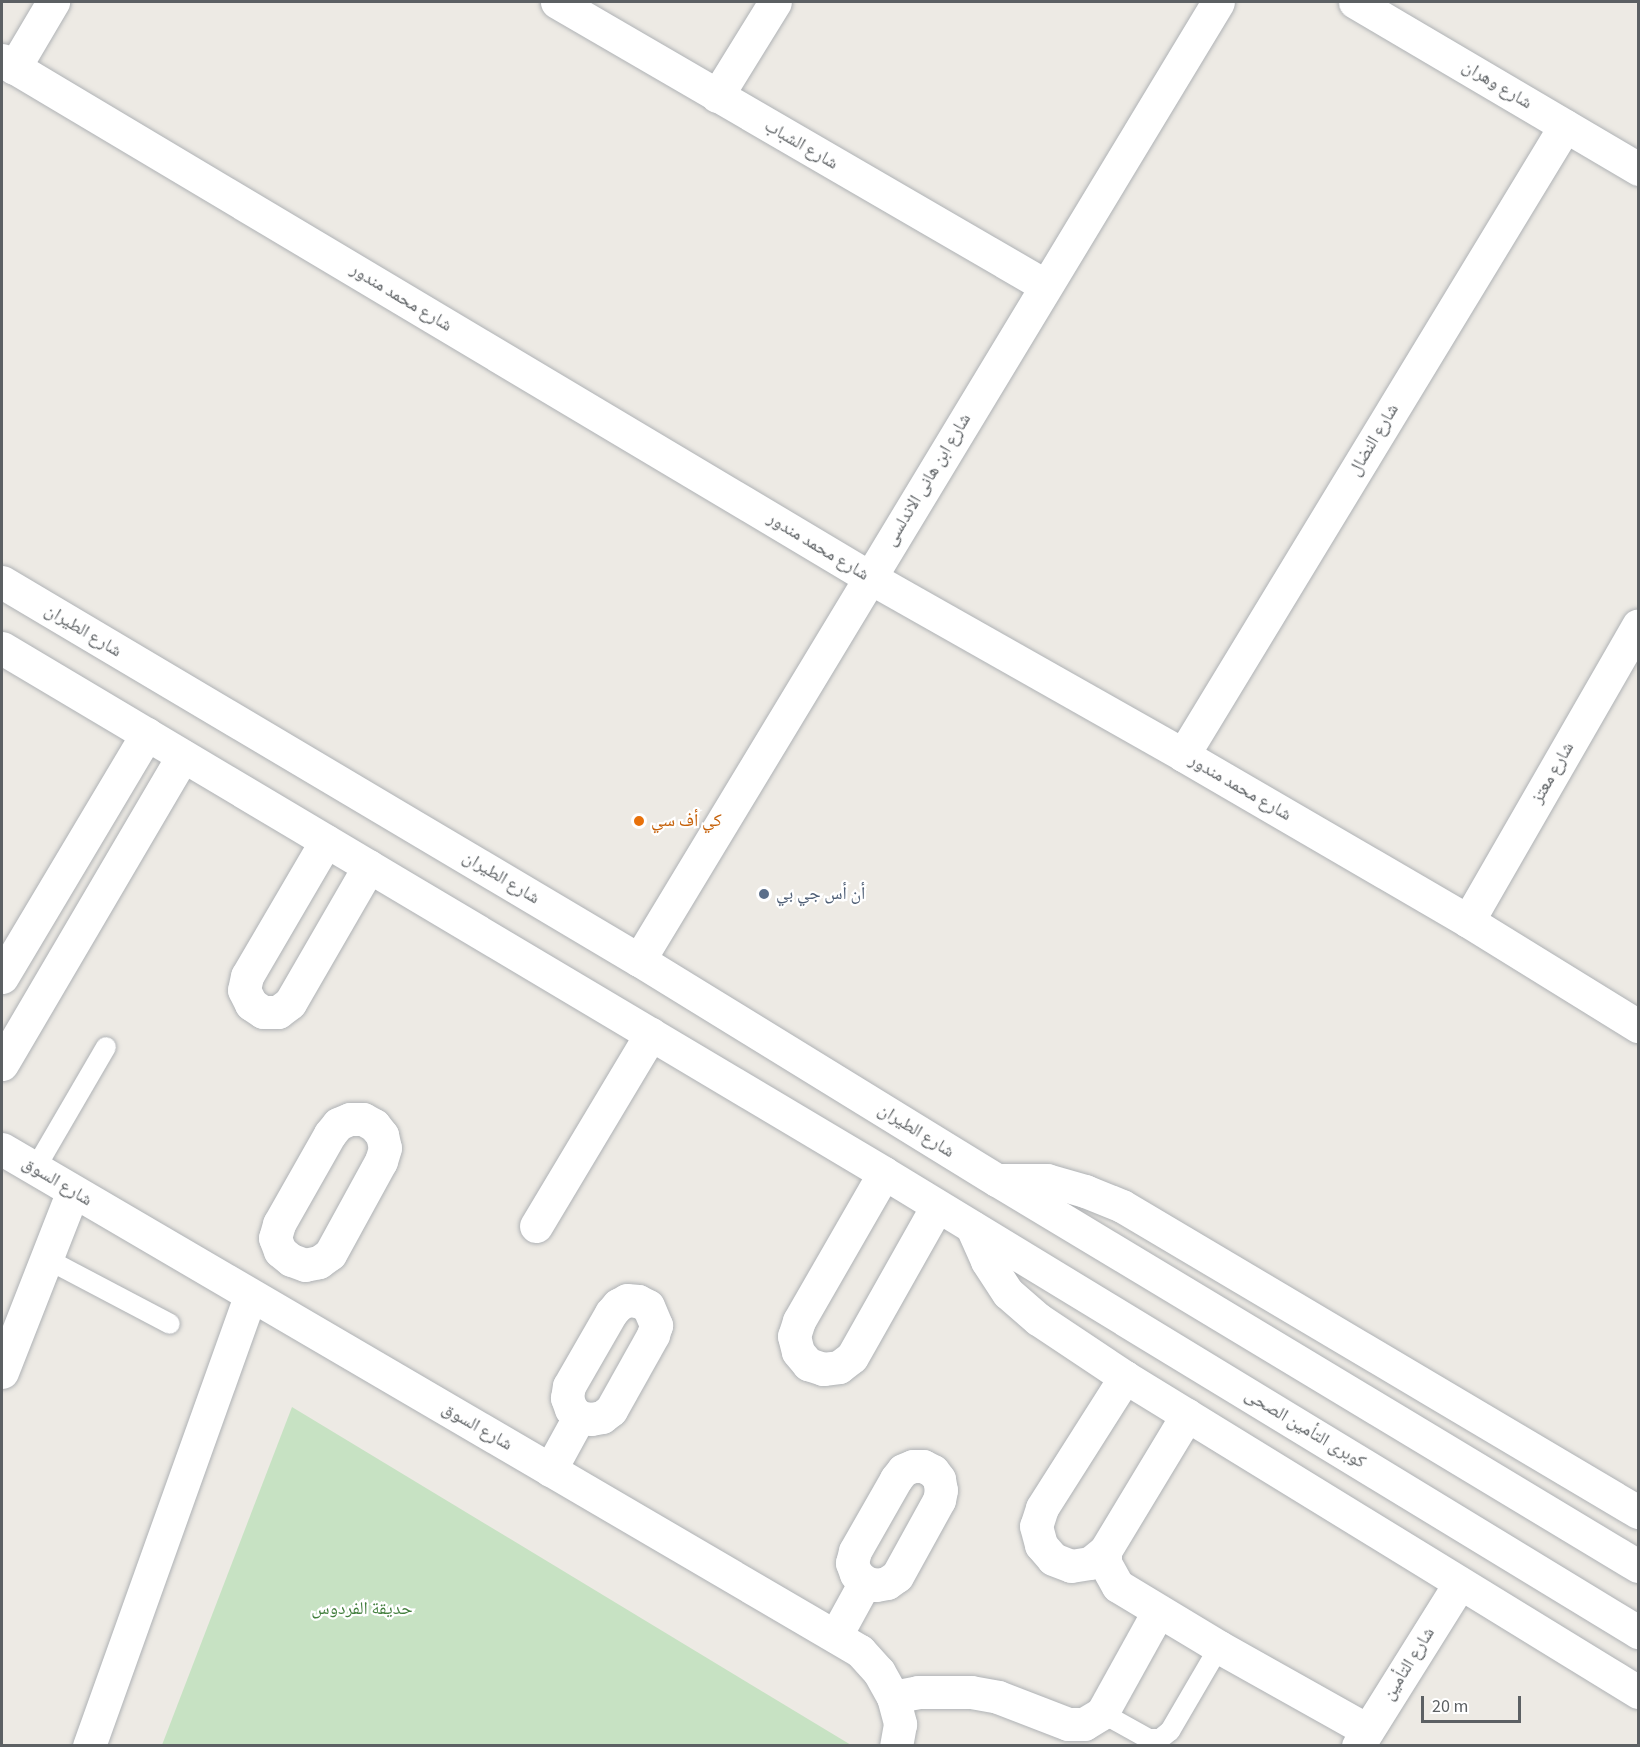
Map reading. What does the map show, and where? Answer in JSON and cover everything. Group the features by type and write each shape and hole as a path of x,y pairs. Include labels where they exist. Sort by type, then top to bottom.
{"street":[{"path":"8,64 53,2"},
{"name":"شارع الشباب","path":"557,2 1046,286"},
{"path":"717,96 775,2"},
{"name":"شارع ابن هانى الاندلسى","path":"639,960 1218,2"},
{"name":"شارع وهران","path":"1355,2 1638,169"},
{"name":"شارع محمد مندور","path":"8,64 869,577 1184,754 1468,921 1638,1026"},
{"name":"شارع النضال","path":"1184,754 1565,126"},
{"name":"شارع الطيران","path":"2,582 639,960 997,1180"},
{"name":"شارع معتز","path":"1468,921 1635,638"},
{"path":"2,648 972,1227 987,1261 1008,1293 1038,1319 1125,1377 1638,1692"},
{"path":"2,977 147,734"},
{"path":"2,1064 183,756"},
{"path":"326,841 247,976 244,990 251,1004 263,1012 278,1012 290,1003 369,866"},
{"path":"536,1226 651,1034"},
{"name":"شارع السوق","path":"2,1149 860,1651 879,1672 893,1697 900,1724 896,1746"},
{"path":"884,1173 799,1321 794,1336 798,1352 808,1364 823,1369 839,1367 852,1357 937,1206"},
{"path":"997,1180 1047,1180 1085,1191 1122,1206 1638,1512"},
{"path":"997,1180 1638,1566"},
{"path":"2,1372 73,1191"},
{"name":"كوبرى التأمين الصحى","path":"972,1227 1638,1632"},
{"path":"88,1746 258,1300 291,1260"},
{"path":"1125,1377 1042,1508 1036,1526 1041,1545 1053,1559 1071,1566 1090,1563 1105,1551 1187,1415"},
{"path":"550,1470 579,1417"},
{"path":"1105,1551 1105,1563 1118,1586 1363,1738"},
{"path":"836,1635 865,1582"},
{"name":"شارع التأمين","path":"1363,1738 1460,1583"},
{"path":"893,1697 918,1692 971,1692 998,1697 1068,1724 1084,1724 1102,1713 1158,1612"}],"lane":[{"path":"35,1169 106,1047"},
{"path":"45,1258 170,1324"},
{"path":"1102,1713 1149,1739 1160,1739 1170,1731 1219,1647"}],"green space":[{"name":"حديقة الفردوس","path":"292,1407 851,1745 162,1745"}],"place":[{"name":"كي أف سي","path":"639,821"},
{"name":"أن أس جي بي","path":"764,894"}]}
